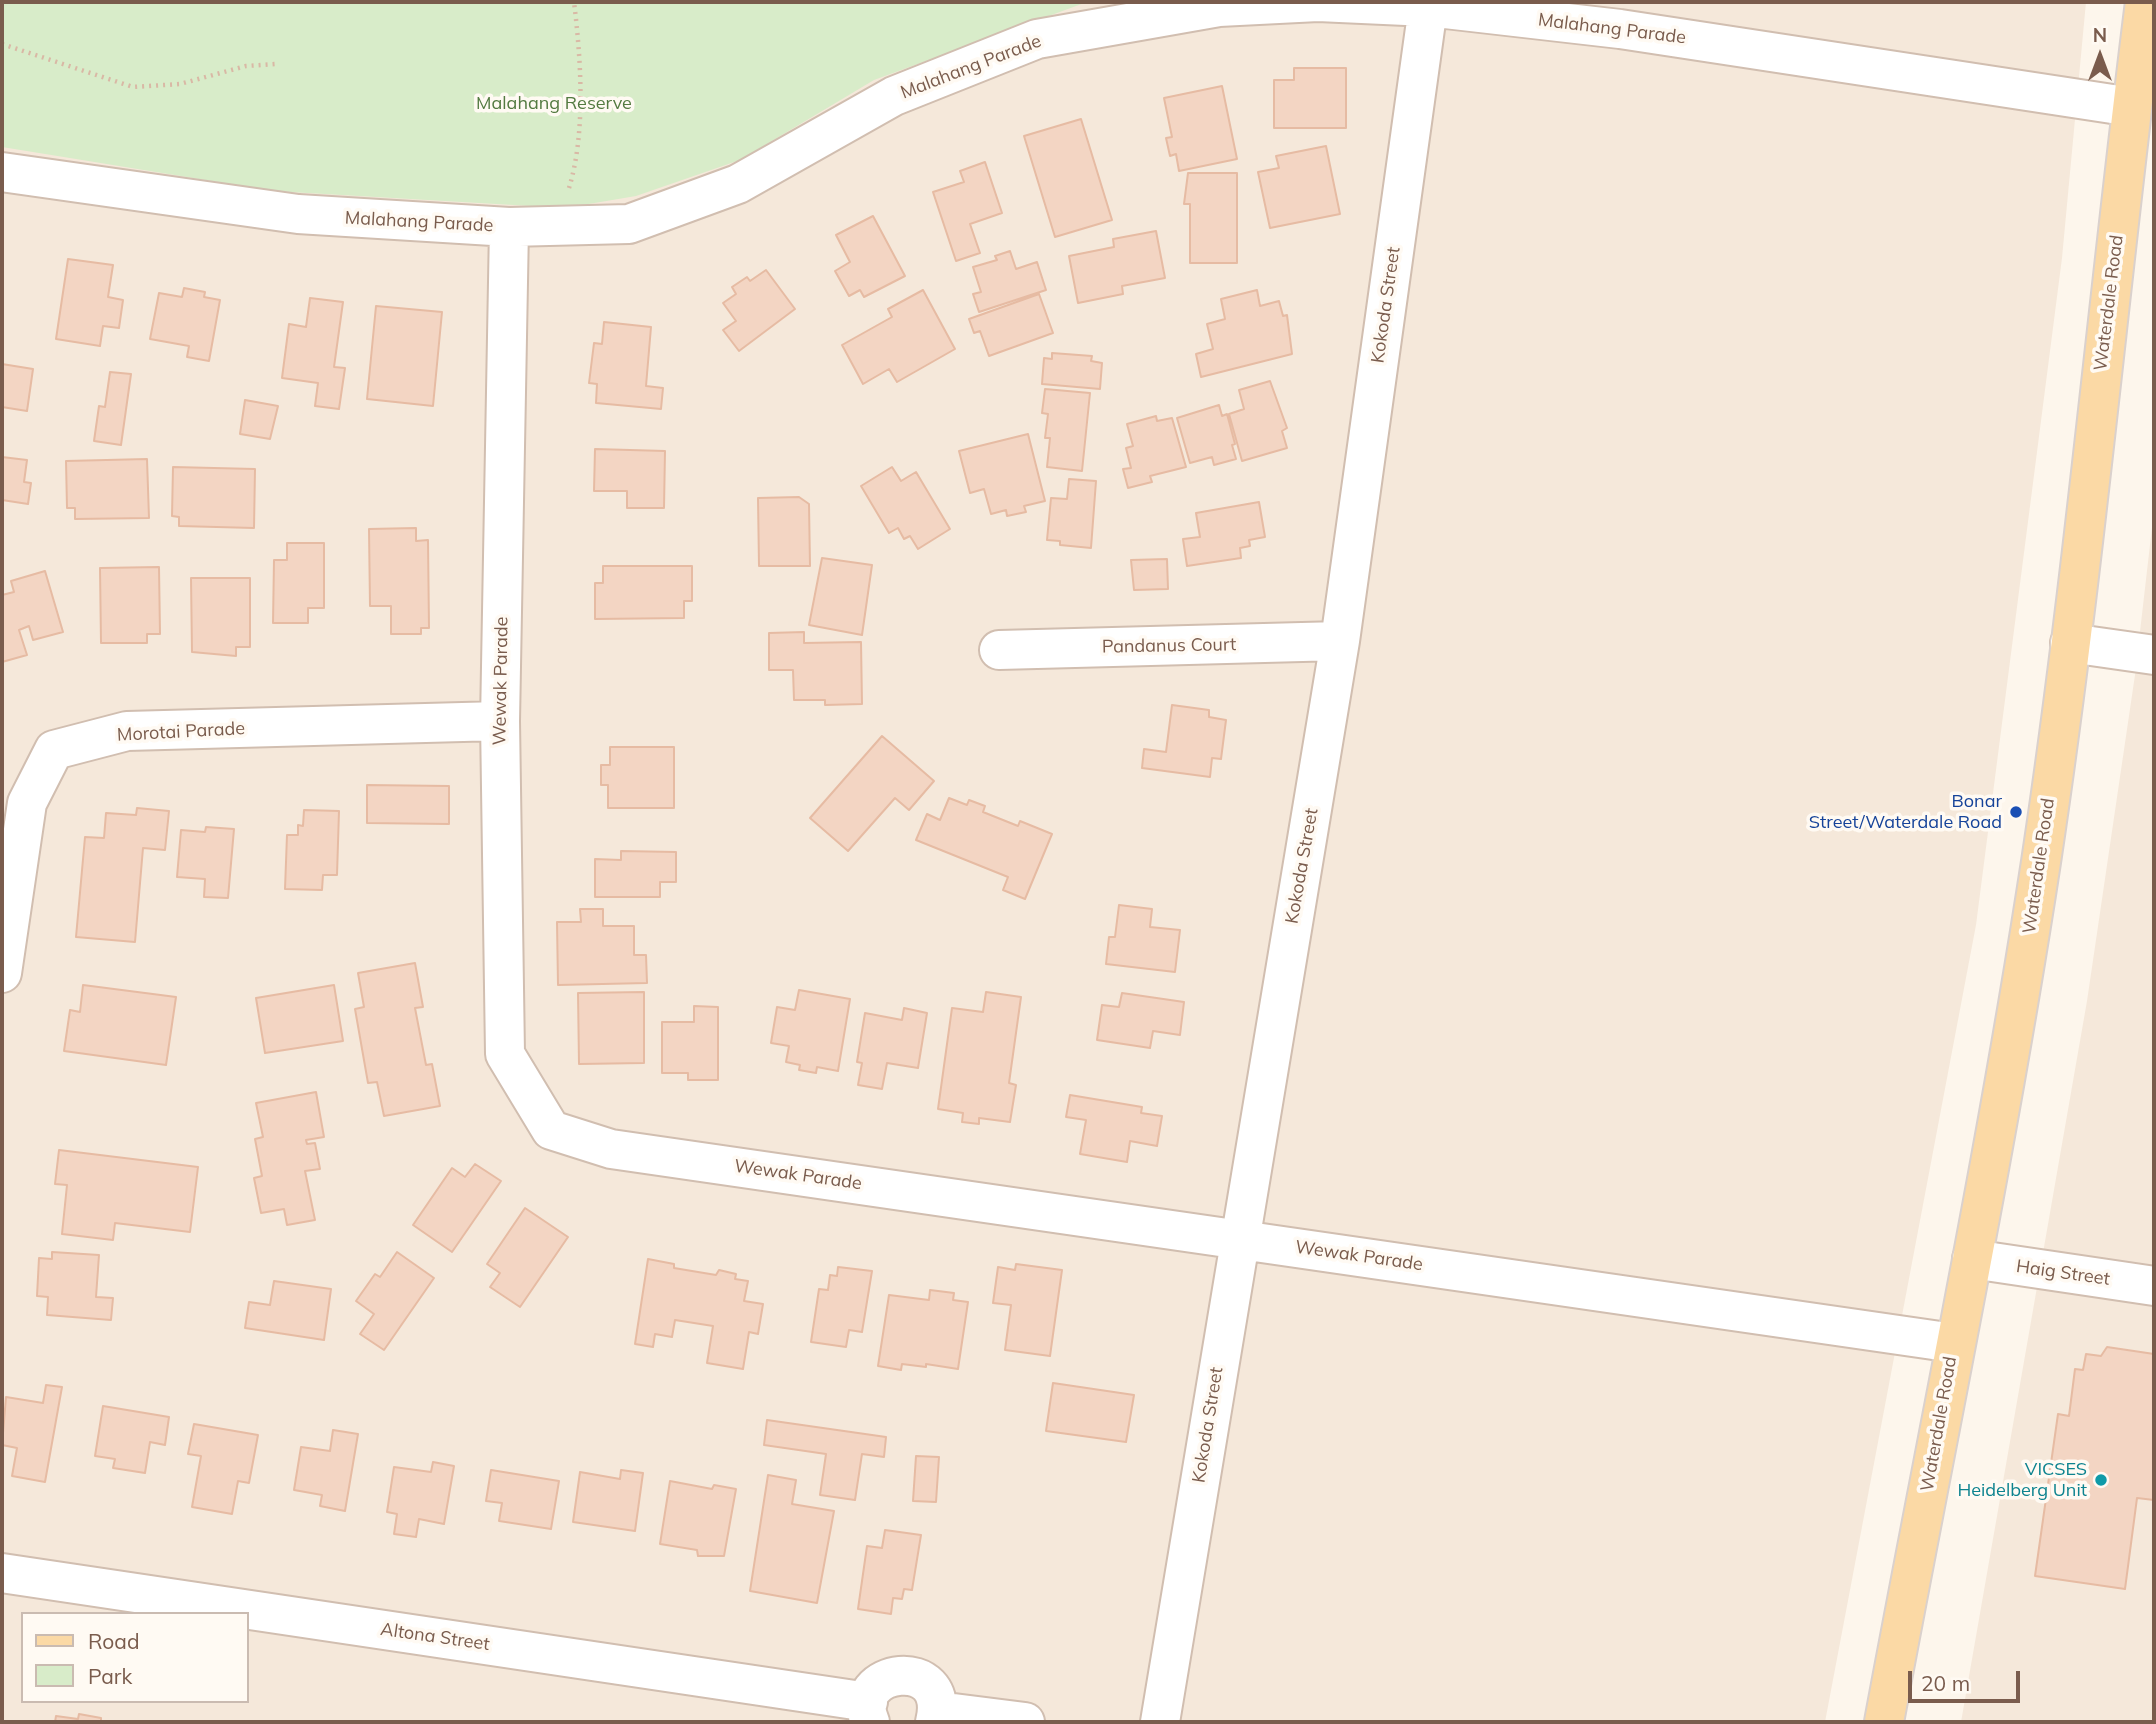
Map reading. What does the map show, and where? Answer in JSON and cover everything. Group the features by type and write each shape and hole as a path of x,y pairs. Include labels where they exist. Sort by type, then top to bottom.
{"main road":[{"name":"Waterdale Road","path":"1884,1722 1972,1259 2028,944 2070,643 2132,107 2147,23"}],"street":[{"name":"Malahang Parade","path":"2,172 298,214 509,227 629,224 738,184 894,96 1037,39 1219,4 1318,2 1622,15 2132,107"},
{"name":"Kokoda Street","path":"1160,1722 1340,641 1427,7"},
{"name":"Wewak Parade","path":"509,227 499,721 506,1054 551,1130 611,1149 1954,1343"},
{"name":"Pandanus Court","path":"999,650 1340,641"},
{"path":"2070,643 2154,654"},
{"name":"Morotai Parade","path":"2,973 27,803 54,750 127,731 499,721"},
{"name":"Haig Street","path":"1972,1259 2154,1286"},
{"name":"Altona Street","path":"2,1573 245,1612"},
{"name":"Altona Street","path":"248,1612 869,1712"},
{"path":"869,1712 873,1690 894,1675 907,1674 930,1687 937,1716 1025,1722"}],"path":[{"path":"557,226 579,146 578,36 574,2"},
{"path":"2,44 133,87 180,84 246,66 276,64"}],"shaded area":[{"path":"2,2 2086,2 2062,258 1976,925 1825,1722 2,1722"},
{"path":"2154,510 2154,1722 1961,1722 2087,1001 2135,675"}],"green space":[{"name":"Malahang Reserve","path":"2,2 1087,2 874,80 740,160 636,196 565,208 273,191 2,147"}],"building":[{"path":"1294,68 1346,68 1346,128 1274,128 1274,80 1294,80"},
{"path":"1222,86 1237,159 1179,171 1176,154 1170,156 1166,138 1172,137 1164,98"},
{"path":"1081,119 1112,220 1055,237 1024,136"},
{"path":"1326,146 1340,214 1270,228 1258,172 1279,168 1276,156"},
{"path":"985,162 1002,213 970,224 980,253 956,261 933,192 964,182 960,171"},
{"path":"1188,173 1237,173 1237,263 1190,263 1190,204 1184,204"},
{"path":"873,216 905,276 864,297 860,290 849,296 835,271 850,262 836,235"},
{"path":"1156,231 1165,278 1122,286 1123,294 1078,303 1069,256 1114,247 1113,239"},
{"path":"1010,251 1016,269 1037,262 1046,290 979,312 973,294 981,292 973,267 997,260 995,256"},
{"path":"68,259 113,265 108,297 123,300 119,328 103,326 100,346 56,339"},
{"path":"766,270 795,309 739,351 723,330 736,321 723,303 736,294 732,287 747,277 750,281"},
{"path":"184,288 205,292 204,297 220,300 209,361 187,357 189,346 150,339 159,293 182,297"},
{"path":"923,290 955,349 897,382 889,369 863,384 842,345 892,317 888,309"},
{"path":"1257,290 1260,306 1279,301 1283,316 1287,315 1292,354 1201,377 1196,354 1213,349 1207,324 1225,319 1221,299"},
{"path":"1039,294 1053,333 989,356 980,331 974,333 969,319"},
{"path":"310,298 343,302 334,367 345,368 339,409 315,406 318,383 282,378 289,324 306,327"},
{"path":"376,306 442,312 433,406 367,399"},
{"path":"604,322 651,327 646,386 663,388 661,409 596,403 597,384 589,383 594,343 602,344"},
{"path":"1052,353 1092,356 1091,361 1102,363 1100,389 1042,384 1044,358 1052,359"},
{"path":"2,364 33,369 27,411 2,407"},
{"path":"110,372 131,374 121,445 94,441 99,406 105,407"},
{"path":"1270,381 1287,428 1282,431 1287,448 1242,461 1229,414 1244,409 1239,390"},
{"path":"1045,389 1090,393 1082,471 1047,467 1050,438 1045,438 1048,414 1042,413"},
{"path":"245,400 278,406 270,439 240,434"},
{"path":"1219,405 1222,416 1227,414 1236,459 1214,465 1212,457 1190,463 1177,418"},
{"path":"1156,416 1157,421 1172,418 1186,467 1150,476 1152,482 1128,488 1123,469 1131,468 1126,448 1133,446 1127,424"},
{"path":"1028,434 1045,501 1024,506 1026,512 1007,516 1006,510 991,514 984,489 970,493 959,451"},
{"path":"595,449 665,451 664,508 627,508 627,491 594,491"},
{"path":"2,457 27,460 24,482 31,483 28,504 2,500"},
{"path":"147,459 149,518 75,519 75,508 67,508 66,461"},
{"path":"173,467 255,469 254,528 179,526 179,517 172,516"},
{"path":"892,467 901,481 916,472 950,529 918,549 910,536 904,539 898,528 889,533 861,486"},
{"path":"1069,479 1096,481 1091,548 1060,545 1060,541 1047,540 1051,498 1067,499"},
{"path":"799,497 809,504 810,566 759,566 758,498"},
{"path":"1259,502 1265,537 1249,540 1250,546 1240,548 1241,558 1187,566 1183,539 1200,537 1196,513"},
{"path":"416,528 416,541 428,540 429,628 421,628 421,634 391,634 391,606 370,606 369,529"},
{"path":"287,543 324,543 324,608 308,608 308,623 273,623 274,560 287,560"},
{"path":"822,558 872,565 862,635 809,625"},
{"path":"1167,559 1168,589 1134,590 1131,560"},
{"path":"603,566 692,566 692,601 684,601 684,618 595,619 595,583 603,583"},
{"path":"159,567 160,634 147,634 147,643 101,643 100,568"},
{"path":"45,571 63,632 33,640 29,626 19,630 27,655 2,662 2,595 14,592 11,581"},
{"path":"191,578 250,578 250,647 236,647 236,656 192,652"},
{"path":"804,632 804,643 861,642 862,704 825,705 825,700 794,700 793,670 769,670 769,633"},
{"path":"1172,705 1209,710 1209,717 1226,720 1221,759 1212,758 1210,777 1142,768 1144,749 1166,752"},
{"path":"882,736 934,781 909,810 895,798 848,851 810,818"},
{"path":"610,747 674,747 674,808 608,808 608,785 601,785 601,765 610,765"},
{"path":"367,785 449,786 449,824 367,823"},
{"path":"949,798 967,805 969,800 985,806 983,812 1018,826 1020,821 1052,834 1025,899 1003,890 1008,877 916,840 927,814 940,820"},
{"path":"137,808 169,811 165,850 143,848 135,942 76,937 85,837 104,838 106,813 136,815"},
{"path":"304,810 339,811 337,875 323,875 322,890 285,889 287,835 298,835 298,825 303,826"},
{"path":"206,827 234,829 228,898 204,897 205,879 177,877 181,830 205,832"},
{"path":"621,851 676,852 676,882 660,882 660,897 595,897 595,859 621,860"},
{"path":"1119,905 1152,909 1150,927 1180,930 1175,972 1106,964 1109,937 1115,937"},
{"path":"580,909 603,909 603,926 634,926 634,955 646,955 647,983 558,985 557,922 581,922"},
{"path":"415,963 423,1007 415,1008 426,1065 432,1064 440,1106 384,1116 377,1082 368,1083 355,1009 364,1007 358,973"},
{"path":"83,985 176,997 166,1065 64,1051 70,1010 80,1012"},
{"path":"334,985 343,1041 265,1053 256,998"},
{"path":"799,990 850,999 838,1071 817,1067 816,1073 799,1070 800,1065 786,1062 789,1046 771,1043 777,1007 795,1010"},
{"path":"644,992 644,1063 579,1064 578,993"},
{"path":"986,992 1021,997 1009,1083 1016,1085 1010,1122 979,1118 979,1124 962,1122 963,1113 938,1109 952,1008 983,1012"},
{"path":"1122,993 1184,1002 1180,1035 1153,1031 1150,1048 1097,1040 1102,1005 1119,1007"},
{"path":"694,1006 718,1007 718,1080 688,1080 688,1073 662,1073 662,1022 694,1022"},
{"path":"904,1008 927,1013 918,1068 887,1063 882,1089 858,1085 862,1063 857,1062 865,1013 902,1020"},
{"path":"316,1092 324,1137 306,1140 307,1144 315,1143 320,1169 305,1171 315,1220 287,1225 284,1209 261,1213 254,1178 262,1176 255,1139 263,1137 256,1103"},
{"path":"1070,1095 1142,1107 1141,1113 1162,1116 1157,1146 1130,1141 1127,1162 1080,1154 1086,1120 1066,1117"},
{"path":"59,1150 198,1167 190,1232 115,1223 113,1240 62,1234 67,1185 55,1184"},
{"path":"475,1164 501,1181 452,1252 413,1225 452,1168 465,1177"},
{"path":"525,1208 568,1237 520,1307 490,1287 500,1273 487,1264"},
{"path":"52,1252 99,1255 96,1297 113,1298 111,1320 47,1315 48,1297 37,1296 39,1258 52,1259"},
{"path":"397,1252 434,1278 384,1350 360,1334 374,1314 356,1301 375,1274 380,1277"},
{"path":"648,1259 674,1264 674,1268 716,1275 719,1270 736,1274 735,1279 748,1281 744,1301 763,1304 758,1334 749,1332 743,1369 707,1363 713,1326 675,1320 672,1337 655,1334 653,1347 635,1344"},
{"path":"1016,1264 1062,1270 1050,1356 1005,1350 1011,1305 993,1303 998,1267 1015,1270"},
{"path":"838,1267 872,1271 862,1332 849,1330 846,1347 811,1342 819,1289 828,1290 830,1275 837,1276"},
{"path":"274,1281 331,1289 324,1340 245,1328 249,1302 270,1305"},
{"path":"930,1290 954,1293 953,1300 968,1302 958,1369 926,1364 926,1367 902,1364 901,1370 878,1366 889,1295 929,1300"},
{"name":"VICSES Heidelberg Unit","path":"2107,1347 2154,1354 2154,1500 2137,1498 2125,1589 2035,1576 2058,1414 2069,1416 2075,1369 2083,1370 2086,1354 2101,1356"},
{"path":"1053,1383 1134,1395 1126,1442 1046,1431"},
{"path":"46,1385 62,1387 45,1482 12,1476 17,1448 2,1445 6,1397 43,1403"},
{"path":"103,1406 169,1417 165,1445 150,1442 145,1473 113,1468 115,1459 95,1456"},
{"path":"767,1420 886,1437 884,1457 862,1454 855,1500 820,1495 826,1454 764,1445"},
{"path":"194,1424 258,1435 249,1483 238,1481 232,1514 192,1507 201,1456 188,1454"},
{"path":"333,1430 358,1434 345,1511 320,1506 322,1495 294,1490 301,1447 330,1451"},
{"path":"916,1456 939,1457 936,1502 913,1501"},
{"path":"433,1462 454,1466 444,1524 419,1519 416,1537 394,1534 397,1514 387,1512 394,1467 431,1472"},
{"path":"491,1470 559,1481 551,1529 499,1521 502,1503 486,1501"},
{"path":"621,1470 643,1473 635,1531 573,1522 580,1472 620,1479"},
{"path":"768,1475 796,1480 792,1504 834,1511 817,1603 750,1591"},
{"path":"670,1481 712,1489 714,1485 736,1489 724,1556 698,1556 697,1550 660,1544"},
{"path":"885,1530 921,1535 912,1590 904,1589 902,1599 893,1598 891,1614 858,1609 867,1546 882,1548"},
{"path":"79,1714 101,1718 101,1722 55,1722 56,1716 78,1719"}],"place":[{"name":"Bonar Street/Waterdale Road","path":"2016,812"},
{"name":"VICSES Heidelberg Unit","path":"2101,1480"}]}
